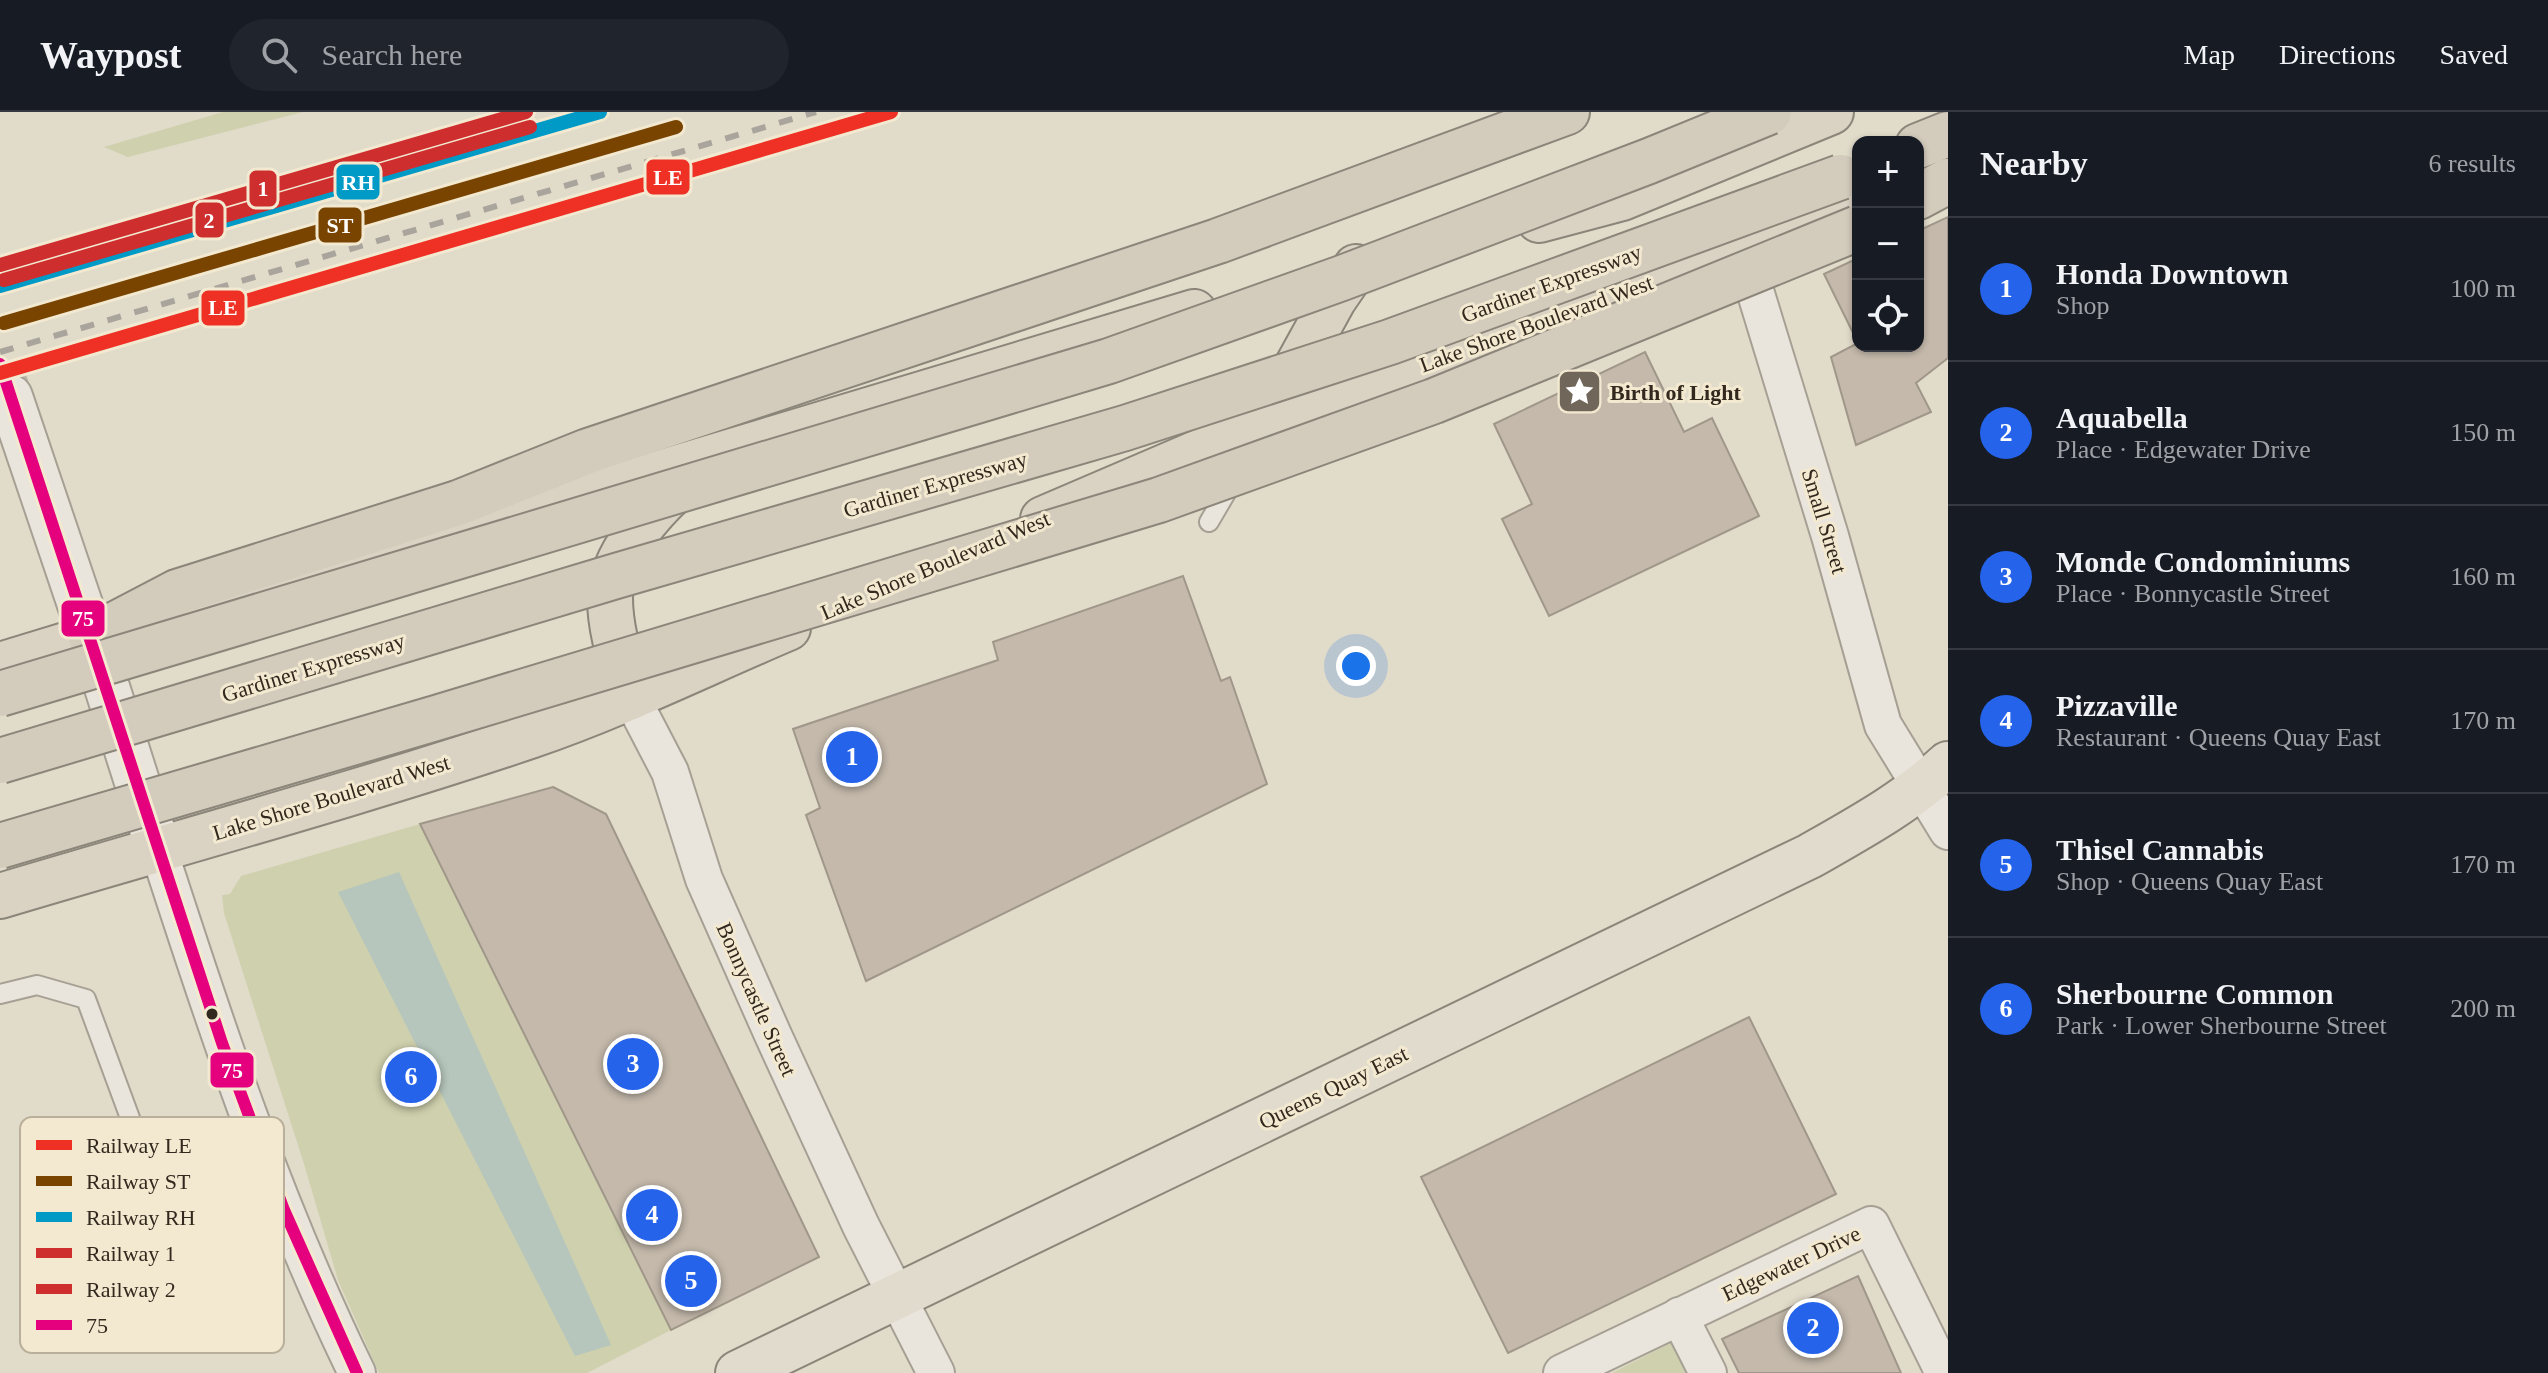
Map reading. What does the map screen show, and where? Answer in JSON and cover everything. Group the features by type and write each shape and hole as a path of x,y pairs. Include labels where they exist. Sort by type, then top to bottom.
{"highway":[{"path":"91,637 177,592 458,503 588,451 1218,241 1567,112"},
{"path":"0,694 1109,361 1342,278 1769,112"},
{"path":"0,665 473,529 1114,334 1622,198 1831,112"},
{"path":"1924,144 1948,134"},
{"path":"1924,173 1948,163"},
{"name":"Gardiner Expressway","path":"0,761 616,576 1125,428 1390,342 1852,172"},
{"path":"1924,194 1948,181"},
{"name":"Lake Shore Boulevard West","path":"0,896 159,851 532,735 631,697 1267,423 1852,201"},
{"path":"0,846 1159,500 1434,401 1852,230"},
{"path":"1267,423 1300,358 1356,267"},
{"path":"631,697 613,629 610,596 618,563 643,526 671,493 719,455"}],"main road":[{"name":"Queens Quay East","path":"738,1373 1810,856 1876,818 1934,776"}],"street":[{"name":"Small Street","path":"1741,246 1830,536 1883,725 1934,776 1948,831"},
{"path":"10,397 249,1117"},
{"name":"Bonnycastle Street","path":"631,697 670,772 704,879 766,1021 861,1226 936,1373"},
{"path":"284,1207 357,1373"},
{"name":"Edgewater Drive","path":"1562,1373 1871,1225 1944,1373"},
{"path":"1679,1316 1708,1373"}],"lane":[{"path":"1209,522 1267,423"},
{"path":"0,994 37,985 86,999 130,1117"}],"green space":[{"path":"223,112 303,112 128,157 104,147"},
{"path":"420,824 671,1330 587,1373 379,1373 338,1280 224,913 222,895 230,894 241,876"},
{"path":"1675,1341 1692,1373 1612,1373"}],"shaded area":[{"path":"399,872 611,1345 575,1356 338,892"}],"building":[{"path":"1948,217 1948,358 1916,383 1931,412 1856,445 1831,357 1852,346 1852,352 1924,352 1924,228"},
{"path":"1852,261 1852,331 1824,274"},
{"path":"1645,352 1684,432 1712,418 1759,516 1549,616 1502,519 1532,504 1494,424"},
{"path":"1183,576 1221,681 1230,677 1267,784 866,981 806,815 820,808 793,729 998,660 993,642"},
{"path":"553,787 606,814 819,1257 671,1330 420,824"},
{"path":"1749,1017 1836,1194 1508,1353 1421,1177"},
{"path":"1858,1276 1901,1373 1739,1373 1722,1339"}],"tunnel":[{"path":"0,364 10,397"}],"railway":[{"path":"0,352 816,112"}],"rail line":[{"name":"1","path":"0,265 526,112"},
{"name":"RH","path":"0,286 600,112"},
{"name":"LE","path":"0,373 891,112"},
{"name":"2","path":"4,280 530,127"},
{"name":"ST","path":"4,323 676,127"}],"transit line":[{"name":"75","path":"0,364 222,1043 249,1117"},
{"name":"75","path":"284,1210 357,1373"}],"place":[{"name":"Birth of Light","path":"1579,392"},
{"name":"Honda Downtown","path":"852,757"},
{"name":"Monde Condominiums","path":"633,1064"},
{"name":"Sherbourne Common","path":"411,1077"},
{"name":"Pizzaville","path":"652,1215"},
{"name":"Thisel Cannabis","path":"691,1281"},
{"name":"Aquabella","path":"1813,1328"}]}
